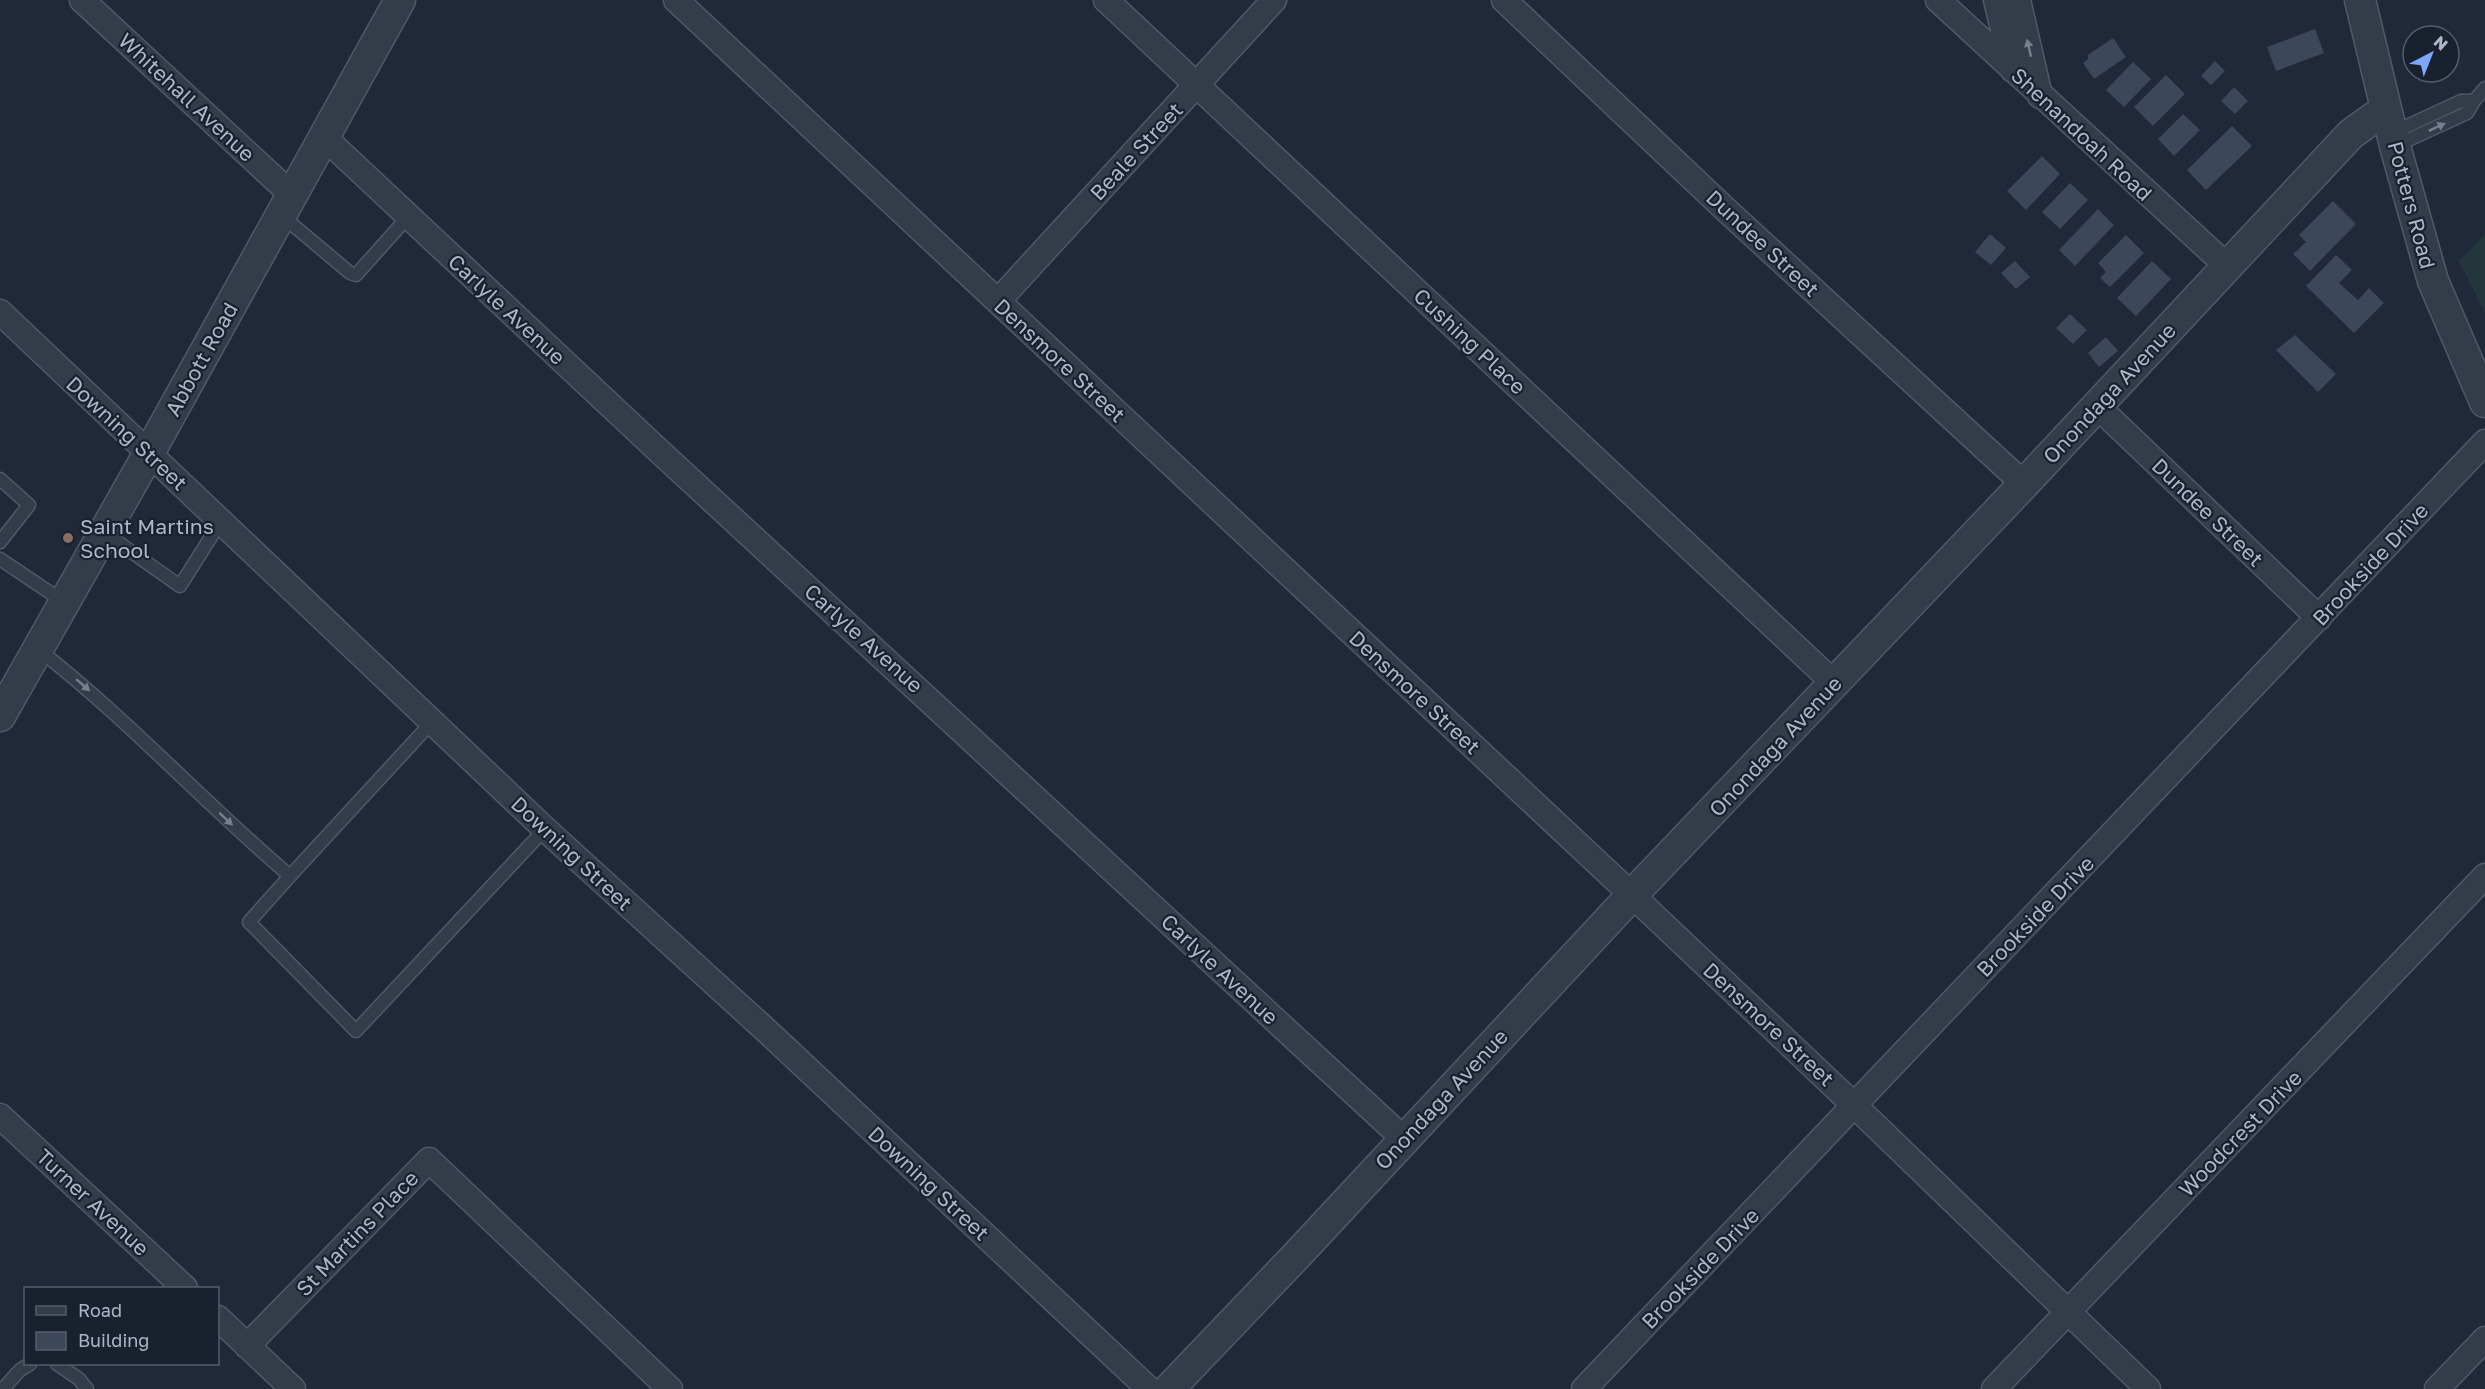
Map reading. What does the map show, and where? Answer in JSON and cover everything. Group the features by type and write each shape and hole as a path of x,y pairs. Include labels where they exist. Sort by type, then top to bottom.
{"street":[{"name":"Whitehall Avenue","path":"82,0 287,205"},
{"name":"Abbott Road","path":"4,697 38,649 400,0"},
{"name":"Densmore Street","path":"676,0 1632,895 1855,1106 2148,1389"},
{"name":"Cushing Place","path":"1106,0 1834,684"},
{"name":"Beale Street","path":"998,301 1274,0"},
{"name":"Dundee Street","path":"1504,0 1724,208 2024,484"},
{"name":"Shenandoah Road","path":"1938,0 2227,266"},
{"path":"1996,0 2013,70"},
{"path":"2018,0 2040,96"},
{"name":"Potters Road","path":"2360,0 2391,129 2433,281 2485,402"},
{"name":"Onondaga Avenue","path":"1169,1389 1299,1254 1632,895 2024,484 2351,134 2391,129"},
{"name":"Carlyle Avenue","path":"324,137 659,451 1404,1139"},
{"name":"Downing Street","path":"0,312 545,829 769,1033 1149,1389"},
{"name":"Dundee Street","path":"2097,406 2319,618"},
{"name":"Brookside Drive","path":"1584,1389 2485,442"},
{"name":"Woodcrest Drive","path":"1994,1389 2485,876"},
{"name":"Turner Avenue","path":"0,1116 184,1287"},
{"name":"St Martins Place","path":"247,1346 429,1160 670,1389"},
{"path":"219,1319 293,1389"},
{"path":"2438,1389 2485,1339"}],"lane":[{"path":"2391,129 2461,101 2474,100 2485,88"},
{"path":"287,205 350,273 356,275 408,217"},
{"path":"0,479 28,505 0,542"},
{"path":"104,532 180,586 221,521"},
{"path":"0,559 64,602"},
{"path":"38,649 83,684 255,846 290,876"},
{"path":"432,722 249,922 356,1031 545,829"},
{"path":"3,1389 20,1370 28,1365"},
{"path":"58,1365 79,1379 87,1389"}],"green space":[{"path":"2485,234 2485,313 2459,261"}],"building":[{"path":"2315,29 2324,53 2276,71 2267,47"},
{"path":"2113,38 2126,57 2094,79 2083,63 2088,59 2088,55"},
{"path":"2215,61 2225,71 2211,85 2201,76"},
{"path":"2133,62 2151,79 2124,107 2106,90"},
{"path":"2166,75 2185,94 2153,126 2134,107"},
{"path":"2234,87 2248,101 2235,114 2221,101"},
{"path":"2183,114 2200,130 2174,156 2158,139"},
{"path":"2232,126 2252,146 2206,190 2187,170"},
{"path":"2042,156 2060,174 2026,210 2007,191"},
{"path":"2070,183 2088,200 2060,229 2042,212"},
{"path":"2333,201 2356,224 2310,271 2293,254 2306,242 2299,235"},
{"path":"2098,209 2114,225 2075,266 2059,250"},
{"path":"1990,234 2006,248 1991,265 1975,252"},
{"path":"2126,235 2144,253 2110,287 2100,278 2106,272 2098,263"},
{"path":"2336,255 2352,270 2339,283 2358,300 2369,288 2384,303 2354,333 2306,286"},
{"path":"2015,261 2030,277 2016,289 2001,273"},
{"path":"2152,261 2171,279 2136,316 2117,298"},
{"path":"2070,314 2087,330 2073,344 2056,328"},
{"path":"2295,335 2336,374 2318,392 2276,350"},
{"path":"2106,337 2118,351 2099,367 2088,353"}],"place":[{"name":"Saint Martins School","path":"68,538"}]}
